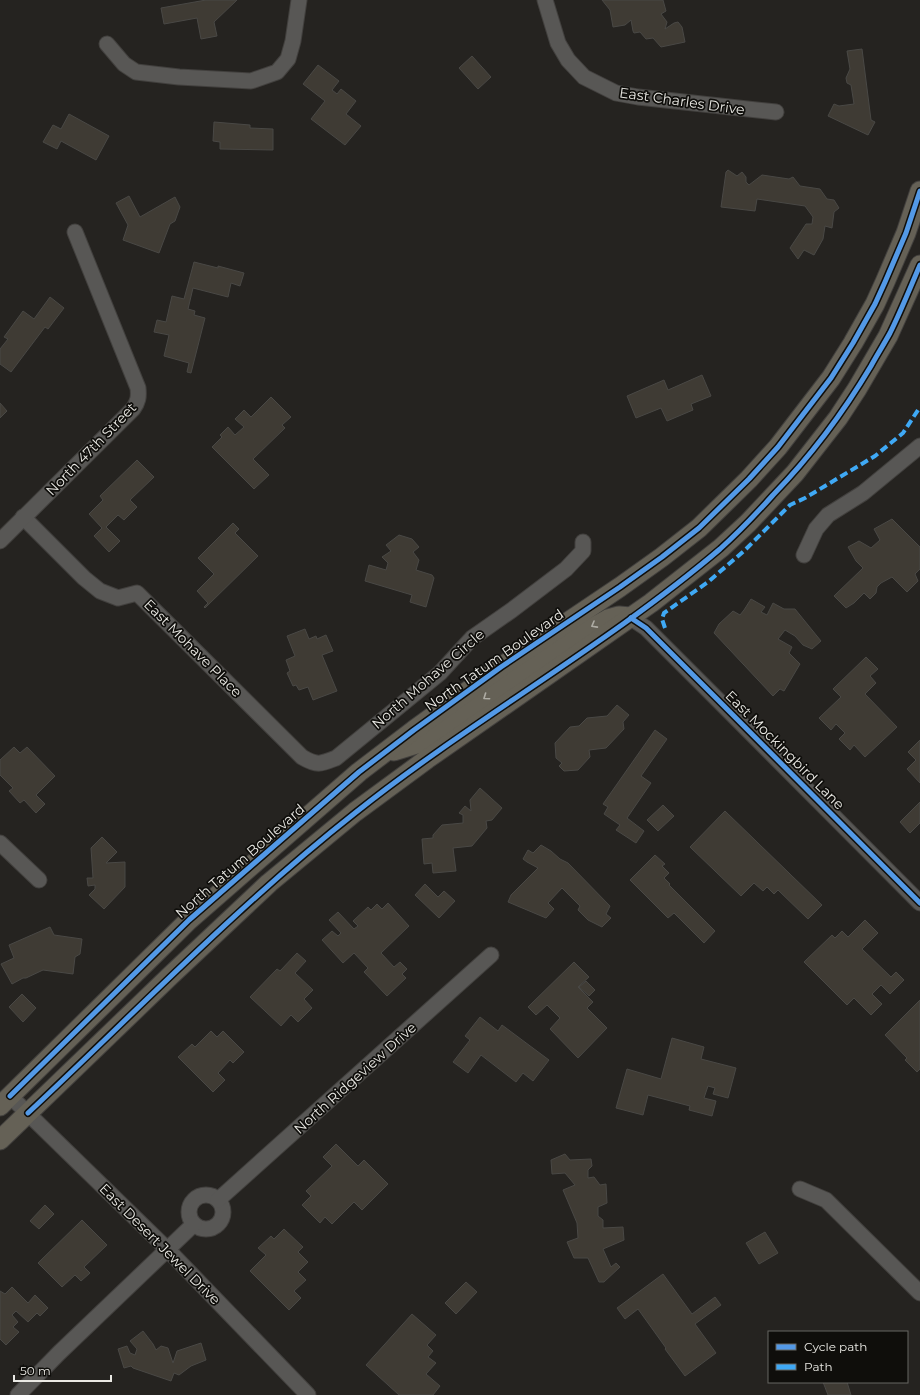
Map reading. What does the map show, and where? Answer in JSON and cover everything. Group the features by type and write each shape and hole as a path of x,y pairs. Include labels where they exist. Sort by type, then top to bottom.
{"main road":[{"name":"North Tatum Boulevard","path":"5,1101 189,920 380,756 501,667 613,592 662,557 699,528 749,479 778,447 831,378 853,343 875,304 885,282 906,233 920,191"},
{"path":"0,1140 168,977 269,883 349,817 427,759 631,618 721,548 748,523 795,473 838,418 857,390 888,336 920,264"},
{"path":"380,756 420,743 564,643 597,624 618,616 631,618"}],"street":[{"path":"107,44 124,64 136,72 179,77 251,81 277,72 288,59 293,41 298,0"},
{"name":"East Charles Drive","path":"545,0 558,43 568,60 584,77 602,86 616,92 638,97 776,112"},
{"name":"North 47th Street","path":"0,540 133,409 139,397 138,388 74,232"},
{"path":"804,555 816,529 828,515 863,493 920,446"},
{"name":"East Mohave Place","path":"23,517 84,578 100,591 118,598 137,593 302,757 311,763 322,764"},
{"name":"North Mohave Circle","path":"322,764 336,758 432,680 472,638 566,569 582,551 583,542"},
{"name":"East Mockingbird Lane","path":"631,618 646,628 920,903"},
{"path":"0,843 39,880"},
{"name":"North Ridgeview Drive","path":"218,1200 491,955"},
{"name":"East Desert Jewel Drive","path":"5,1101 28,1113 167,1249 308,1395"},
{"path":"800,1189 826,1200 920,1293"},
{"path":"208,1195 218,1200 223,1210 223,1215 218,1225 208,1230 194,1224 189,1214 192,1202 202,1196 208,1195"},
{"path":"18,1395 194,1224"}],"building":[{"path":"206,0 237,0 214,22 217,36 201,39 197,18 164,24 161,8"},
{"path":"602,0 663,0 666,11 661,14 667,22 665,29 678,22 682,27 685,42 661,47 653,38 646,39 640,32 634,33 631,20 625,25 613,27 610,10"},
{"path":"862,49 871,120 875,122 868,135 828,116 834,104 839,106 854,104 851,85 847,83 846,78 850,69 847,51"},
{"path":"472,56 491,77 478,89 459,68"},
{"path":"318,65 339,81 332,90 337,94 341,89 356,101 346,114 361,126 345,145 311,119 325,101 303,84"},
{"path":"69,114 109,136 96,160 61,141 57,149 43,142 53,125 61,129"},
{"path":"214,122 250,125 250,128 273,129 273,150 220,149 220,142 213,141"},
{"path":"728,170 737,176 742,172 746,177 746,182 749,185 762,175 789,179 793,177 800,186 820,189 827,199 834,200 839,208 834,212 832,228 825,226 823,239 814,255 804,250 798,259 790,248 806,224 812,224 813,217 805,206 757,199 755,211 721,207 726,172"},
{"path":"129,196 140,217 175,197 180,207 175,221 170,224 159,253 123,240 128,225 116,203"},
{"path":"194,262 218,268 218,266 244,273 240,286 231,283 228,297 193,288 188,309 195,311 194,315 205,318 191,373 187,372 189,363 164,356 169,335 154,332 157,320 166,322 172,296 184,299"},
{"path":"50,297 64,308 48,329 45,327 11,372 0,364 0,349 8,339 4,337 23,311 34,319"},
{"path":"702,375 711,396 691,404 693,410 667,421 661,408 636,418 627,396 664,380 668,390"},
{"path":"271,397 291,417 282,425 285,428 253,459 269,475 254,489 212,447 222,437 220,435 228,427 235,435 244,427 235,419 244,410 251,417"},
{"path":"0,403 7,411 0,418"},
{"path":"137,460 154,477 130,500 137,507 124,520 118,515 106,527 120,541 109,552 94,536 102,528 89,514 103,500 100,496"},
{"path":"892,519 920,547 920,569 915,574 918,581 907,592 892,577 877,587 876,593 870,599 864,593 854,603 846,608 834,596 863,568 856,561 848,547 859,541 871,548 880,540 874,529"},
{"path":"233,523 239,529 235,533 258,556 205,608 204,607 208,603 197,591 214,574 198,558"},
{"path":"399,535 412,539 419,547 413,552 419,560 416,570 432,575 434,578 426,607 410,602 412,595 365,581 369,565 386,570 388,563 382,557 391,551 386,545"},
{"path":"751,599 765,607 761,612 767,615 773,603 784,609 795,609 821,641 812,649 803,645 795,636 785,630 778,639 792,647 789,653 800,664 784,691 780,689 773,696 714,633 719,624 733,611 740,615"},
{"path":"305,629 309,639 316,636 317,639 326,635 333,651 322,655 337,691 313,700 308,687 299,690 296,685 293,686 287,673 290,671 286,660 295,656 287,636"},
{"path":"866,657 878,669 870,676 876,683 865,694 897,727 865,757 854,745 850,750 839,739 845,733 836,724 831,730 819,718 841,697 833,689"},
{"path":"617,705 629,715 623,722 624,729 606,748 589,750 590,757 578,770 564,771 559,766 562,763 556,758 555,743 570,727 579,726 587,718 607,716"},
{"path":"655,730 667,739 641,776 651,783 627,818 644,831 636,843 616,830 620,825 604,814 608,807 603,804"},
{"path":"920,740 920,783 907,769 916,760 908,752"},
{"path":"14,747 20,753 27,747 55,776 36,795 45,804 36,813 24,800 20,803 9,791 13,788 0,775 0,760"},
{"path":"480,788 502,808 492,820 486,821 487,828 472,846 453,848 456,871 433,873 432,863 424,864 422,839 433,838 433,835 442,825 463,823 463,815 459,813 465,806 471,811 470,800"},
{"path":"920,802 920,823 910,833 900,822"},
{"path":"663,805 674,816 658,831 647,820"},
{"path":"725,811 822,905 808,919 778,890 774,894 767,887 763,891 754,883 741,896 690,847"},
{"path":"102,837 117,852 106,863 125,862 125,887 104,909 89,895 95,889 95,885 88,886 87,878 93,878 91,848"},
{"path":"541,845 568,863 610,906 606,914 611,918 602,927 588,920 578,910 580,906 562,888 548,903 554,909 546,918 508,902 511,895 538,868 523,859 528,850 533,853"},
{"path":"655,855 665,864 662,866 669,873 664,878 670,884 669,885 715,931 704,943 674,913 668,918 630,880"},
{"path":"425,884 438,897 444,891 455,901 439,918 415,895"},
{"path":"388,903 409,926 381,953 394,967 400,962 407,969 402,974 406,978 387,996 364,972 368,968 354,953 343,963 322,940 332,931 338,936 341,933 329,920 338,912 354,929 358,926 353,921 368,907 371,910 377,904 382,909"},
{"path":"865,920 878,933 862,949 891,977 896,972 904,980 890,994 881,985 872,994 882,1004 871,1015 854,998 847,1005 804,962 832,935 835,938 842,931 848,937"},
{"path":"50,927 54,935 82,939 80,954 75,957 73,974 43,970 12,984 1,964 14,958 9,945"},
{"path":"297,953 306,961 295,973 313,990 304,999 312,1008 298,1022 291,1015 281,1026 250,997 277,969 280,971"},
{"path":"574,962 589,977 578,987 593,1002 587,1008 607,1028 578,1058 550,1029 560,1018 547,1005 536,1015 528,1007"},
{"path":"586,981 595,990 589,996 579,987"},
{"path":"22,994 36,1008 23,1022 9,1007"},
{"path":"920,1000 920,1069 917,1072 905,1060 907,1058 885,1035"},
{"path":"480,1017 498,1031 502,1025 549,1060 533,1081 523,1073 516,1082 481,1055 468,1073 453,1062 470,1040 465,1036"},
{"path":"211,1031 217,1037 223,1031 244,1052 233,1063 230,1060 218,1073 225,1080 213,1092 178,1057 192,1044 195,1047"},
{"path":"672,1038 704,1047 701,1059 736,1068 728,1098 713,1094 715,1088 708,1086 704,1098 716,1101 712,1116 689,1110 690,1106 648,1095 643,1115 616,1108 627,1069 661,1079"},
{"path":"336,1144 358,1166 364,1160 388,1184 362,1210 354,1202 332,1224 325,1217 320,1223 302,1205 311,1196 306,1191 332,1166 323,1157"},
{"path":"565,1154 570,1160 591,1159 592,1166 588,1170 588,1178 594,1177 600,1185 606,1184 607,1203 598,1207 598,1216 603,1220 603,1228 623,1227 624,1240 603,1249 611,1267 616,1263 620,1267 604,1282 599,1282 588,1258 574,1258 567,1242 578,1238 577,1223 563,1190 575,1185 565,1173 552,1174 551,1160"},
{"path":"45,1205 54,1214 39,1229 30,1221"},
{"path":"82,1220 107,1245 84,1267 90,1273 81,1281 75,1275 62,1287 38,1263"},
{"path":"284,1229 303,1247 298,1252 308,1262 298,1272 306,1280 294,1291 301,1298 289,1310 250,1271 266,1255 258,1248 271,1236 274,1239"},
{"path":"765,1232 778,1253 759,1264 746,1243"},
{"path":"663,1274 692,1314 715,1297 721,1305 695,1324 716,1353 685,1376 638,1309 625,1319 617,1308"},
{"path":"466,1282 477,1292 456,1314 445,1303"},
{"path":"12,1287 28,1303 35,1295 48,1308 40,1316 37,1313 28,1322 16,1311 12,1315 18,1322 13,1327 19,1332 6,1345 0,1339 0,1291 5,1294"},
{"path":"412,1314 436,1335 427,1345 433,1351 428,1357 436,1363 426,1374 440,1386 433,1395 399,1395 366,1365"},
{"path":"143,1331 156,1350 161,1346 168,1348 173,1363 177,1351 201,1343 206,1360 191,1366 179,1375 174,1373 171,1381 131,1366 124,1368 118,1349 127,1346 130,1353 135,1355 137,1349 130,1341"},
{"path":"823,1383 847,1383 851,1395 828,1395"}],"marked path":[{"path":"665,628 662,619 664,613 708,582 745,550 790,505 805,498 875,456 903,433 920,407"}],"cycle path":[{"path":"10,1096 189,920 359,772 501,667 662,557 699,528 749,479 778,447 831,378 853,343 875,304 885,282 906,233 920,191"},
{"path":"28,1113 188,960 270,884 312,848 400,779 631,618 720,549 734,536 787,480 826,434 871,366 890,333 920,265"},
{"path":"631,618 646,628 920,903"}]}
